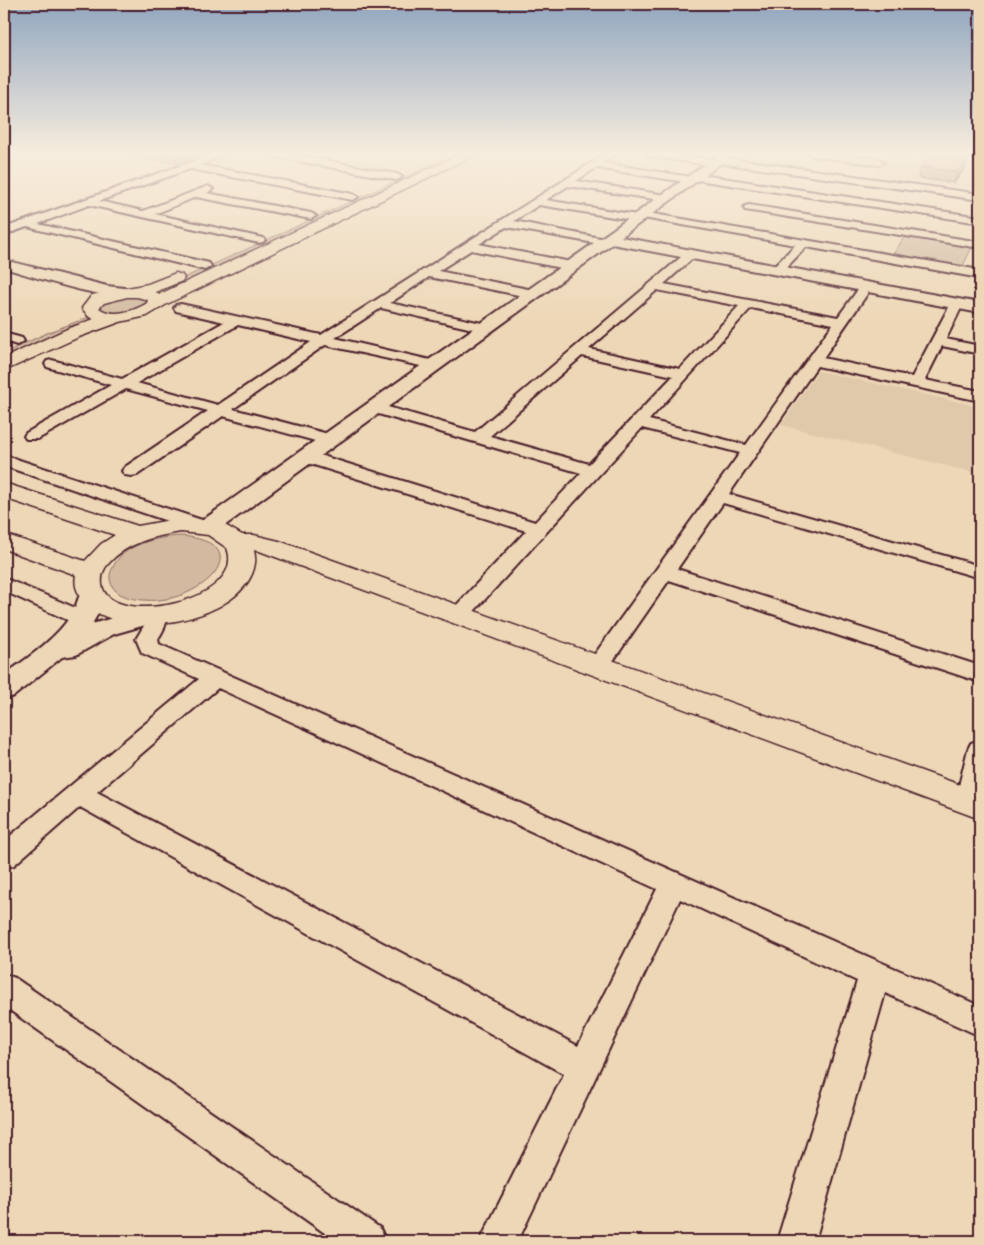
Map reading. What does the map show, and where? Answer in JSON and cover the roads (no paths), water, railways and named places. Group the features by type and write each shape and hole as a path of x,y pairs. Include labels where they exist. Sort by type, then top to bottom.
{"main road":[{"path":"8,342 83,313 98,299 152,288 205,266 322,211"},
{"path":"4,365 73,333 118,317 141,313 161,300 350,211"},
{"path":"127,292 138,292 154,296 156,300 155,305"},
{"path":"90,308 92,312 98,315 118,317"},
{"path":"4,490 137,534"},
{"path":"4,541 91,583 107,607 132,615 152,615 190,608 206,602 230,586 237,577 244,558 242,550 236,542 220,531 205,527 173,526 137,534 116,544 100,557 91,583"},
{"path":"236,542 254,542 270,546 974,804"}],"street":[{"path":"4,232 62,211"},
{"path":"126,211 259,240"},
{"path":"142,215 152,211"},
{"path":"286,211 311,216"},
{"path":"131,471 323,340 523,211"},
{"path":"599,211 979,271"},
{"path":"4,460 205,527 330,440 648,211"},
{"path":"725,230 745,211"},
{"path":"792,211 980,245"},
{"path":"924,211 980,220"},
{"path":"189,225 207,218"},
{"path":"505,223 691,254 980,308"},
{"path":"26,224 205,266"},
{"path":"777,270 804,243"},
{"path":"469,246 572,266"},
{"path":"478,438 691,254"},
{"path":"4,264 15,274 84,298 89,302 90,308"},
{"path":"428,273 533,294"},
{"path":"15,274 107,291 127,292"},
{"path":"654,286 841,322"},
{"path":"598,666 866,287"},
{"path":"379,304 486,328"},
{"path":"459,615 748,304"},
{"path":"916,383 957,304"},
{"path":"181,308 434,365"},
{"path":"32,436 236,321"},
{"path":"938,341 980,350"},
{"path":"579,350 683,374"},
{"path":"814,361 980,396"},
{"path":"52,364 330,440"},
{"path":"374,408 593,471"},
{"path":"638,422 750,451"},
{"path":"307,456 538,529"},
{"path":"718,496 980,572"},
{"path":"665,572 980,674"},
{"path":"31,669 83,619 91,603 91,583"},
{"path":"4,584 83,619"},
{"path":"4,689 31,669 89,635 124,621 152,615 156,624 146,639 150,648 980,1021"},
{"path":"4,857 216,677"},
{"path":"974,804 980,749"},
{"path":"78,794 584,1067"},
{"path":"499,1241 674,883"},
{"path":"796,1241 875,973"},
{"path":"4,988 367,1241"}]}
